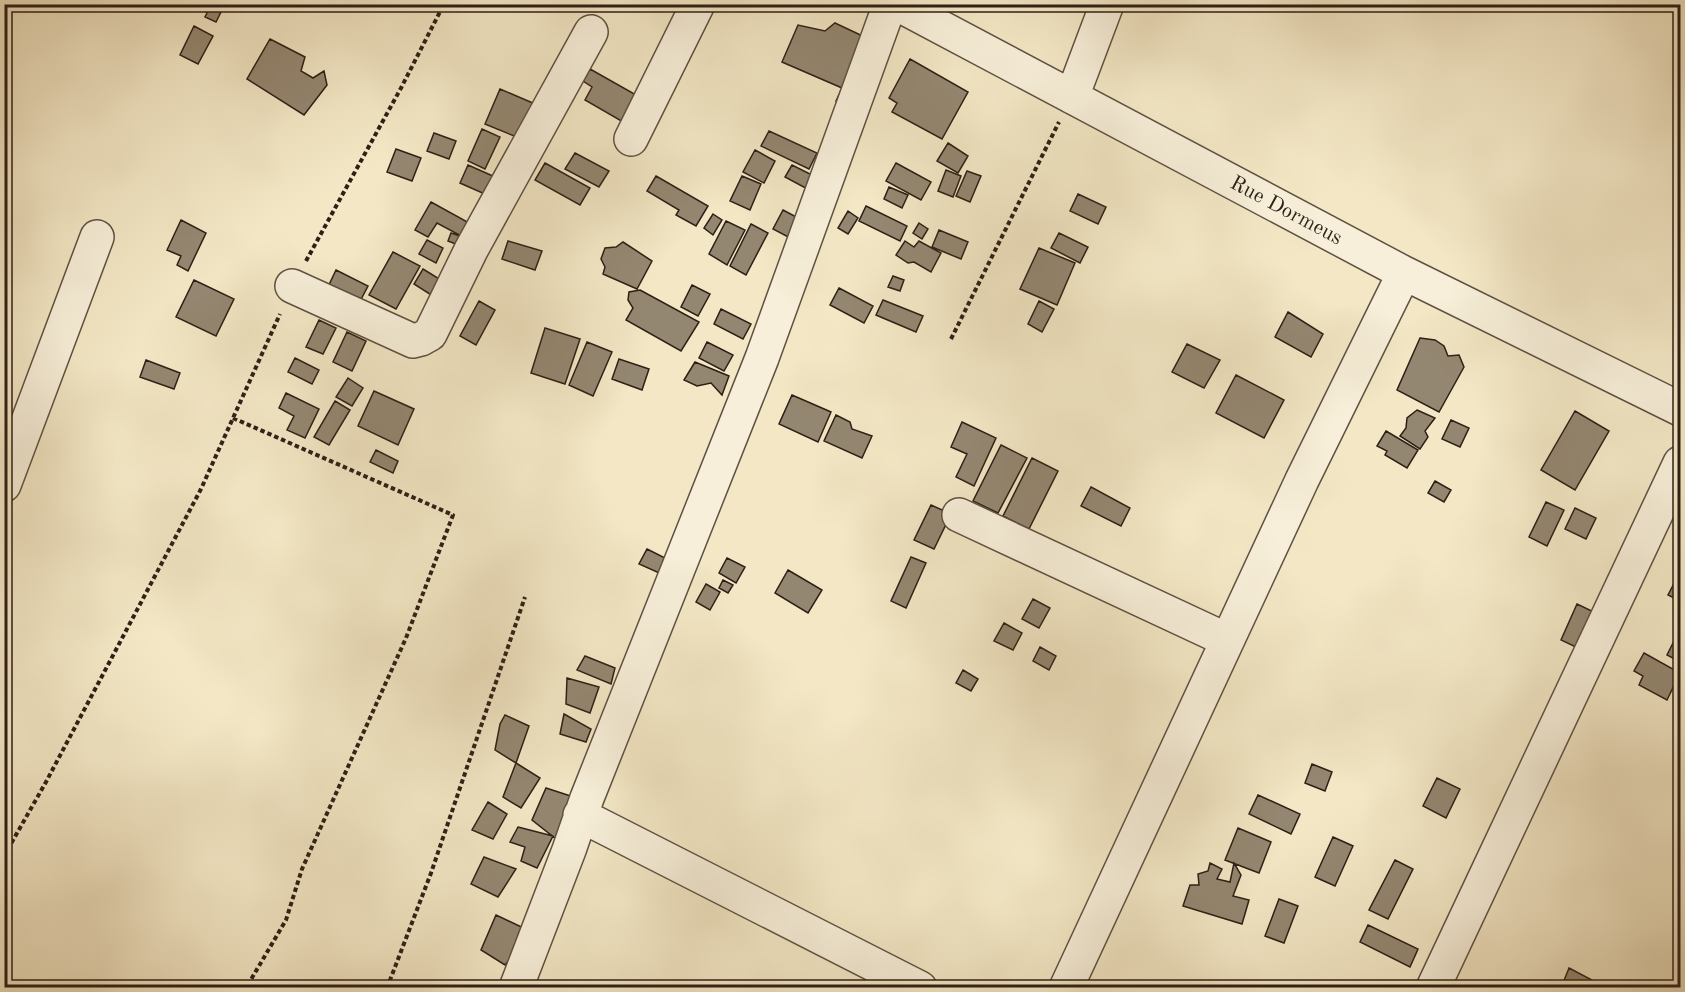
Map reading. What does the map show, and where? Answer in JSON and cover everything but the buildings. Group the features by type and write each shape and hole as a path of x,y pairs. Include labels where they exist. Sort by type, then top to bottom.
{"street":[{"path":"630,139 698,4"},
{"path":"516,987 565,861 580,815 762,358 890,4"},
{"name":"Rue Dormeus","path":"897,4 1404,273 1680,409"},
{"path":"1072,97 1107,4"},
{"path":"292,286 413,341 430,334 471,250 591,32"},
{"path":"4,485 98,237"},
{"path":"1066,987 1302,480 1404,273"},
{"path":"1433,987 1680,464"},
{"path":"959,515 1227,640"},
{"path":"580,815 920,987"}],"path":[{"path":"4,855 46,782 201,489 292,286 401,88 444,4"},
{"path":"951,339 1072,97"},
{"path":"233,418 453,515 406,638 303,869 286,920 246,987"},
{"path":"387,987 431,873 525,597"}]}
